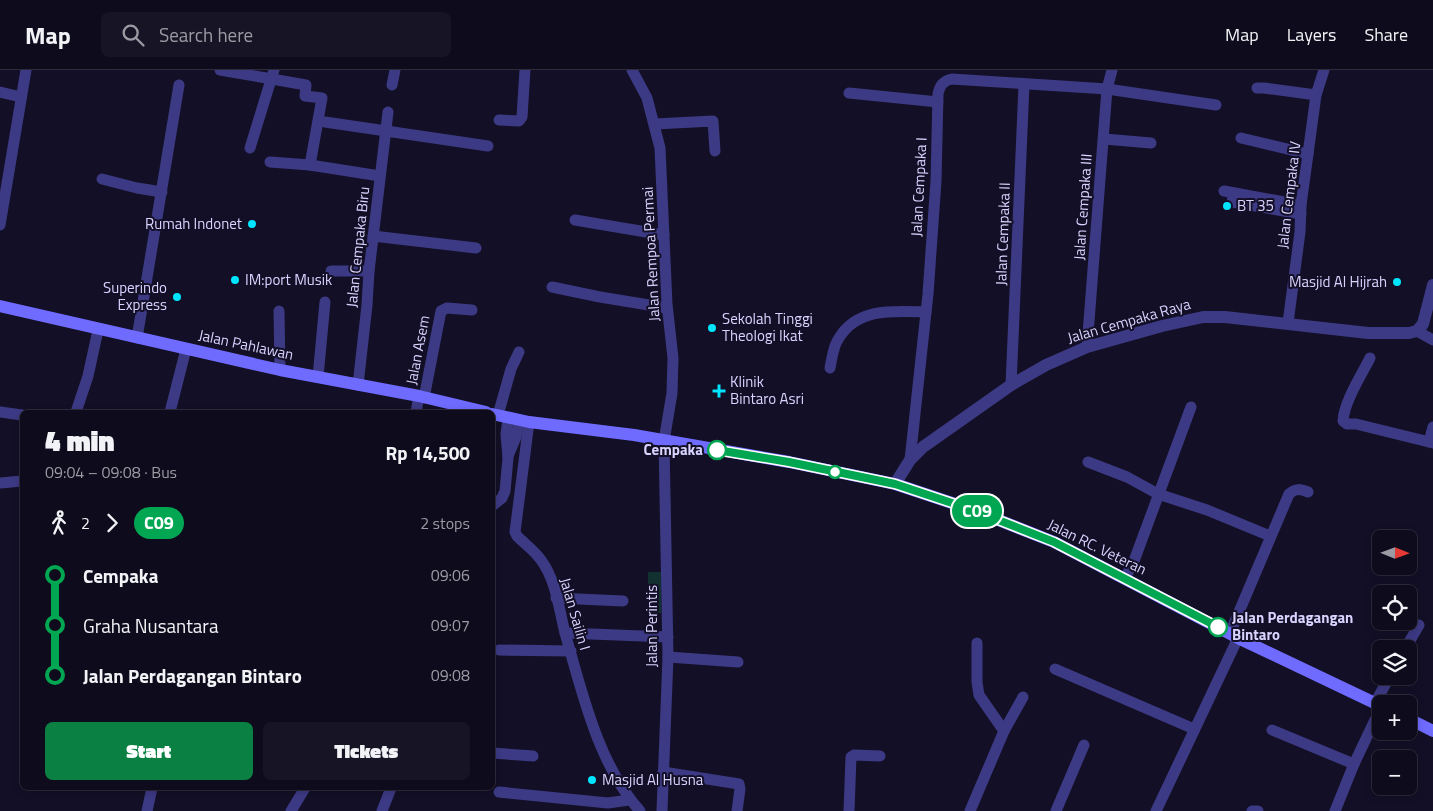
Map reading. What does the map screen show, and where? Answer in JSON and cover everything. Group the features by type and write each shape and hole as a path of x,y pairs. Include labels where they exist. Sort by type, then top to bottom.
{"main road":[{"name":"Jalan Pahlawan","path":"0,306 98,330 280,370 422,397 477,410"},
{"name":"Jalan Pahlawan","path":"506,417 664,441"},
{"name":"Jalan RC. Veteran","path":"664,441 789,462 895,484 973,510 1054,542 1234,635 1372,702"},
{"path":"1417,723 1433,731"}],"street":[{"path":"0,225 26,70"},
{"path":"220,70 272,75 306,86 305,96 322,98 310,165"},
{"path":"392,85 395,70"},
{"path":"500,120 521,120 525,70"},
{"name":"Jalan Rempoa Permai","path":"632,70 648,98 660,148 667,308 673,358 672,393 664,441"},
{"name":"Jalan Cempaka III","path":"1087,347 1107,89 1112,70"},
{"name":"Jalan Cempaka IV","path":"1288,324 1316,95 1324,70"},
{"path":"250,148 272,75"},
{"name":"Jalan Cempaka I","path":"910,460 926,312 936,181 938,102 940,86 945,80 1107,89 1216,105"},
{"name":"Jalan Cempaka II","path":"1011,385 1024,84"},
{"path":"137,338 180,85"},
{"path":"1257,88 1316,95"},
{"path":"0,92 21,97"},
{"path":"850,93 938,102"},
{"name":"Jalan Cempaka Biru","path":"358,385 369,271 388,112"},
{"path":"655,124 713,121 715,151"},
{"path":"325,122 488,146"},
{"path":"1241,138 1308,154"},
{"path":"1104,139 1151,143"},
{"path":"270,162 310,165 380,176"},
{"path":"102,179 162,192"},
{"path":"1229,192 1301,209"},
{"path":"575,220 664,235"},
{"path":"373,236 476,248"},
{"path":"331,270 369,271"},
{"path":"1433,285 1423,324 1418,331 1433,340"},
{"path":"552,287 667,308"},
{"path":"318,377 325,302"},
{"name":"Jalan Asem","path":"422,397 441,311 447,308 472,310"},
{"path":"279,310 280,370"},
{"path":"830,368 839,338 847,327 859,318 879,312 926,312"},
{"name":"Jalan Cempaka Raya","path":"895,484 910,460 923,446 1011,385 1046,365 1087,347 1162,326 1203,317 1225,317 1368,333 1409,333 1418,331"},
{"path":"77,410 88,376 98,330"},
{"path":"171,410 186,349"},
{"path":"495,504 502,498 505,491 508,458 506,417 511,369 519,352"},
{"path":"1370,358 1351,396 1343,415 1343,421 1347,424 1356,424 1431,442 1433,427"},
{"path":"417,410 422,397"},
{"path":"1125,578 1134,561 1191,407"},
{"path":"0,412 20,415"},
{"name":"Jalan Sailin I","path":"506,417 515,532 541,560 547,571 586,708 613,773 629,800 640,811"},
{"name":"Jalan Perintis","path":"662,811 668,657 664,441"},
{"path":"1088,462 1127,477 1158,494 1207,510 1270,536"},
{"path":"0,483 20,481"},
{"path":"1156,811 1194,729 1234,635 1270,536 1289,494 1293,490 1299,489 1308,492"},
{"path":"556,598 623,601"},
{"path":"1410,640 1419,625"},
{"path":"565,633 668,636"},
{"path":"977,643 979,695 1004,731"},
{"path":"499,650 571,651"},
{"path":"668,657 738,662"},
{"path":"1055,669 1194,729"},
{"path":"970,811 1004,731 1023,697"},
{"path":"1339,809 1354,764 1372,722"},
{"path":"1272,730 1354,764"},
{"path":"1056,811 1084,745"},
{"path":"495,753 533,756"},
{"path":"849,811 851,757 854,755 880,756"},
{"path":"663,772 739,784 737,811"},
{"path":"147,811 152,790"},
{"path":"291,811 300,790"},
{"path":"382,811 390,790"},
{"path":"499,792 607,807 629,800"},
{"path":"1252,811 1258,811"}],"green space":[{"path":"648,572 661,572 661,613 648,613"}],"bus line":[{"name":"C09","path":"717,450 789,462 895,484 973,510 1054,542 1218,627"}],"place":[{"name":"BT 35","path":"1227,206"},
{"name":"Rumah Indonet","path":"252,224"},
{"name":"IM:port Musik","path":"235,280"},
{"name":"Masjid Al Hijrah","path":"1397,282"},
{"name":"Superindo Express","path":"177,297"},
{"name":"Sekolah Tinggi Theologi Ikat","path":"712,328"},
{"name":"Klinik Bintaro Asri","path":"719,391"},
{"name":"Cempaka","path":"717,450"},
{"name":"Jalan Perdagangan Bintaro","path":"1218,627"},
{"name":"Masjid Al Husna","path":"592,780"}]}
